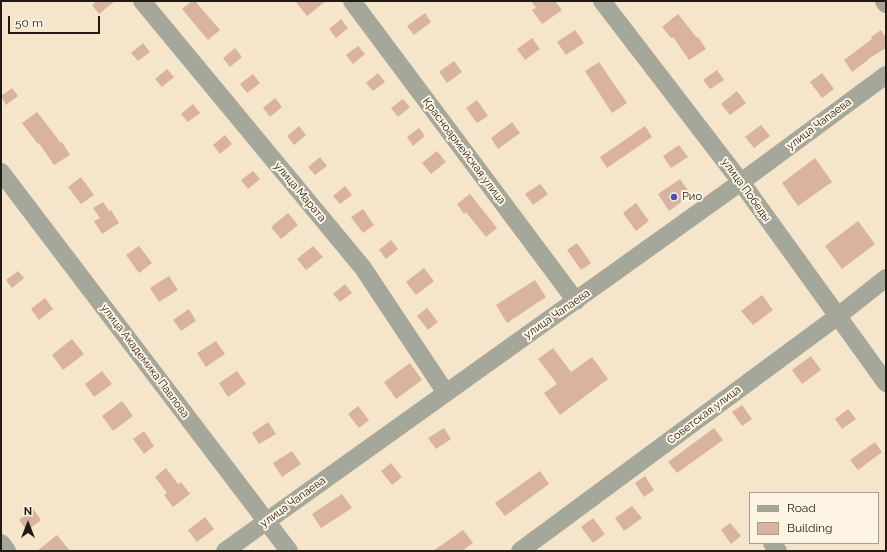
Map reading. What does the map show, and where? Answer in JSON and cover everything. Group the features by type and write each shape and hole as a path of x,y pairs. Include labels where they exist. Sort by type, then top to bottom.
{"street":[{"name":"улица Марата","path":"142,1 363,268 446,393"},
{"name":"Красноармейская улица","path":"352,1 576,301"},
{"name":"улица Победы","path":"602,1 741,182 886,383"},
{"name":"улица Чапаева","path":"225,551 576,301 886,75"},
{"name":"улица Академика Павлова","path":"1,172 267,520 289,551"},
{"name":"Советская улица","path":"520,551 838,316 886,278"},
{"path":"1,543 7,551"}],"building":[{"path":"97,1 115,1 99,14 92,5"},
{"path":"192,1 195,1 220,30 208,40 182,9"},
{"path":"295,1 326,1 307,16"},
{"path":"531,1 555,1 562,10 542,24 532,10 536,8"},
{"path":"425,13 431,22 414,35 407,26"},
{"path":"678,14 697,38 698,37 706,49 689,60 673,37 671,38 662,27"},
{"path":"341,19 348,28 336,38 329,29"},
{"path":"575,30 584,43 566,55 557,42"},
{"path":"881,30 886,38 886,48 868,59 852,72 844,60 872,39 871,37"},
{"path":"532,38 540,49 525,60 517,49"},
{"path":"143,43 150,52 138,61 131,53"},
{"path":"358,46 365,54 353,64 346,55"},
{"path":"235,48 242,57 230,67 223,58"},
{"path":"454,61 462,72 447,83 439,72"},
{"path":"599,62 627,103 612,113 585,71"},
{"path":"167,69 174,77 162,87 155,79"},
{"path":"717,70 724,80 710,89 703,80"},
{"path":"378,73 385,82 373,91 366,83"},
{"path":"822,73 834,89 822,98 810,82"},
{"path":"253,74 260,83 247,93 240,84"},
{"path":"12,88 18,96 6,105 1,96"},
{"path":"737,91 746,103 730,115 721,104"},
{"path":"275,98 282,107 270,117 263,108"},
{"path":"403,99 410,107 398,117 391,108"},
{"path":"477,100 488,116 477,123 466,108"},
{"path":"193,104 200,113 188,122 181,114"},
{"path":"37,112 61,143 62,142 70,155 54,165 39,143 38,144 22,123"},
{"path":"512,122 520,133 498,149 491,138"},
{"path":"761,125 770,136 754,148 745,137"},
{"path":"299,126 306,135 294,145 287,136"},
{"path":"645,126 652,137 607,168 600,157"},
{"path":"419,128 425,136 413,146 407,137"},
{"path":"225,135 232,144 220,154 213,145"},
{"path":"679,145 688,157 671,168 663,156"},
{"path":"437,151 446,162 431,174 422,163"},
{"path":"320,157 327,166 315,175 308,167"},
{"path":"815,158 832,182 798,206 782,183"},
{"path":"253,171 260,179 248,189 241,180"},
{"path":"81,177 94,195 81,204 68,187"},
{"path":"680,179 691,195 669,211 658,194"},
{"path":"540,184 548,194 533,205 525,194"},
{"path":"345,186 352,195 340,204 333,196"},
{"path":"470,194 497,228 486,237 466,212 464,214 457,204"},
{"path":"103,202 109,211 111,210 119,223 102,234 94,221 100,218 93,208"},
{"path":"636,203 649,221 636,231 623,213"},
{"path":"363,209 374,225 363,233 351,217"},
{"path":"288,213 298,225 281,239 271,227"},
{"path":"858,221 875,244 842,269 825,246"},
{"path":"391,240 398,249 386,259 379,250"},
{"path":"577,243 591,263 581,270 567,250"},
{"path":"139,246 152,263 139,273 126,255"},
{"path":"313,246 323,257 306,270 297,259"},
{"path":"424,268 434,281 416,295 406,282"},
{"path":"18,271 24,278 12,288 6,280"},
{"path":"169,276 178,290 159,302 150,288"},
{"path":"535,280 546,297 507,323 496,305"},
{"path":"345,284 352,293 340,302 333,294"},
{"path":"762,295 773,310 753,325 741,311"},
{"path":"45,298 53,309 39,320 31,309"},
{"path":"427,308 438,322 428,330 417,316"},
{"path":"189,309 196,321 181,331 173,320"},
{"path":"72,339 84,354 63,370 52,355"},
{"path":"216,341 225,354 206,367 197,353"},
{"path":"553,348 571,372 592,357 608,379 560,415 544,393 557,384 538,359"},
{"path":"811,356 821,370 802,384 792,370"},
{"path":"410,363 422,380 396,399 384,382"},
{"path":"102,371 112,384 94,397 85,384"},
{"path":"237,371 246,384 228,397 219,383"},
{"path":"122,401 133,416 113,431 102,416"},
{"path":"742,405 752,419 742,426 732,412"},
{"path":"358,406 369,420 359,428 348,414"},
{"path":"848,409 856,419 842,429 835,419"},
{"path":"268,422 276,434 259,444 252,433"},
{"path":"444,428 451,439 436,449 428,438"},
{"path":"714,428 723,440 677,473 668,462"},
{"path":"144,431 154,446 144,454 133,439"},
{"path":"875,442 882,452 858,470 850,460"},
{"path":"292,451 301,464 282,477 273,463"},
{"path":"391,463 402,477 392,485 381,471"},
{"path":"166,468 178,484 181,482 190,494 173,507 164,495 167,493 155,477"},
{"path":"540,471 549,484 505,516 495,503"},
{"path":"645,476 654,490 644,497 635,483"},
{"path":"342,494 352,508 321,528 312,514"},
{"path":"632,506 642,518 624,531 615,518"},
{"path":"33,509 41,520 27,531 19,520"},
{"path":"205,517 214,529 197,542 188,530"},
{"path":"593,518 605,534 593,543 581,527"},
{"path":"730,523 741,536 731,544 721,530"},
{"path":"463,530 473,543 462,551 433,551"},
{"path":"57,535 70,551 37,551"}],"place":[{"name":"Рио","path":"674,197"}]}
